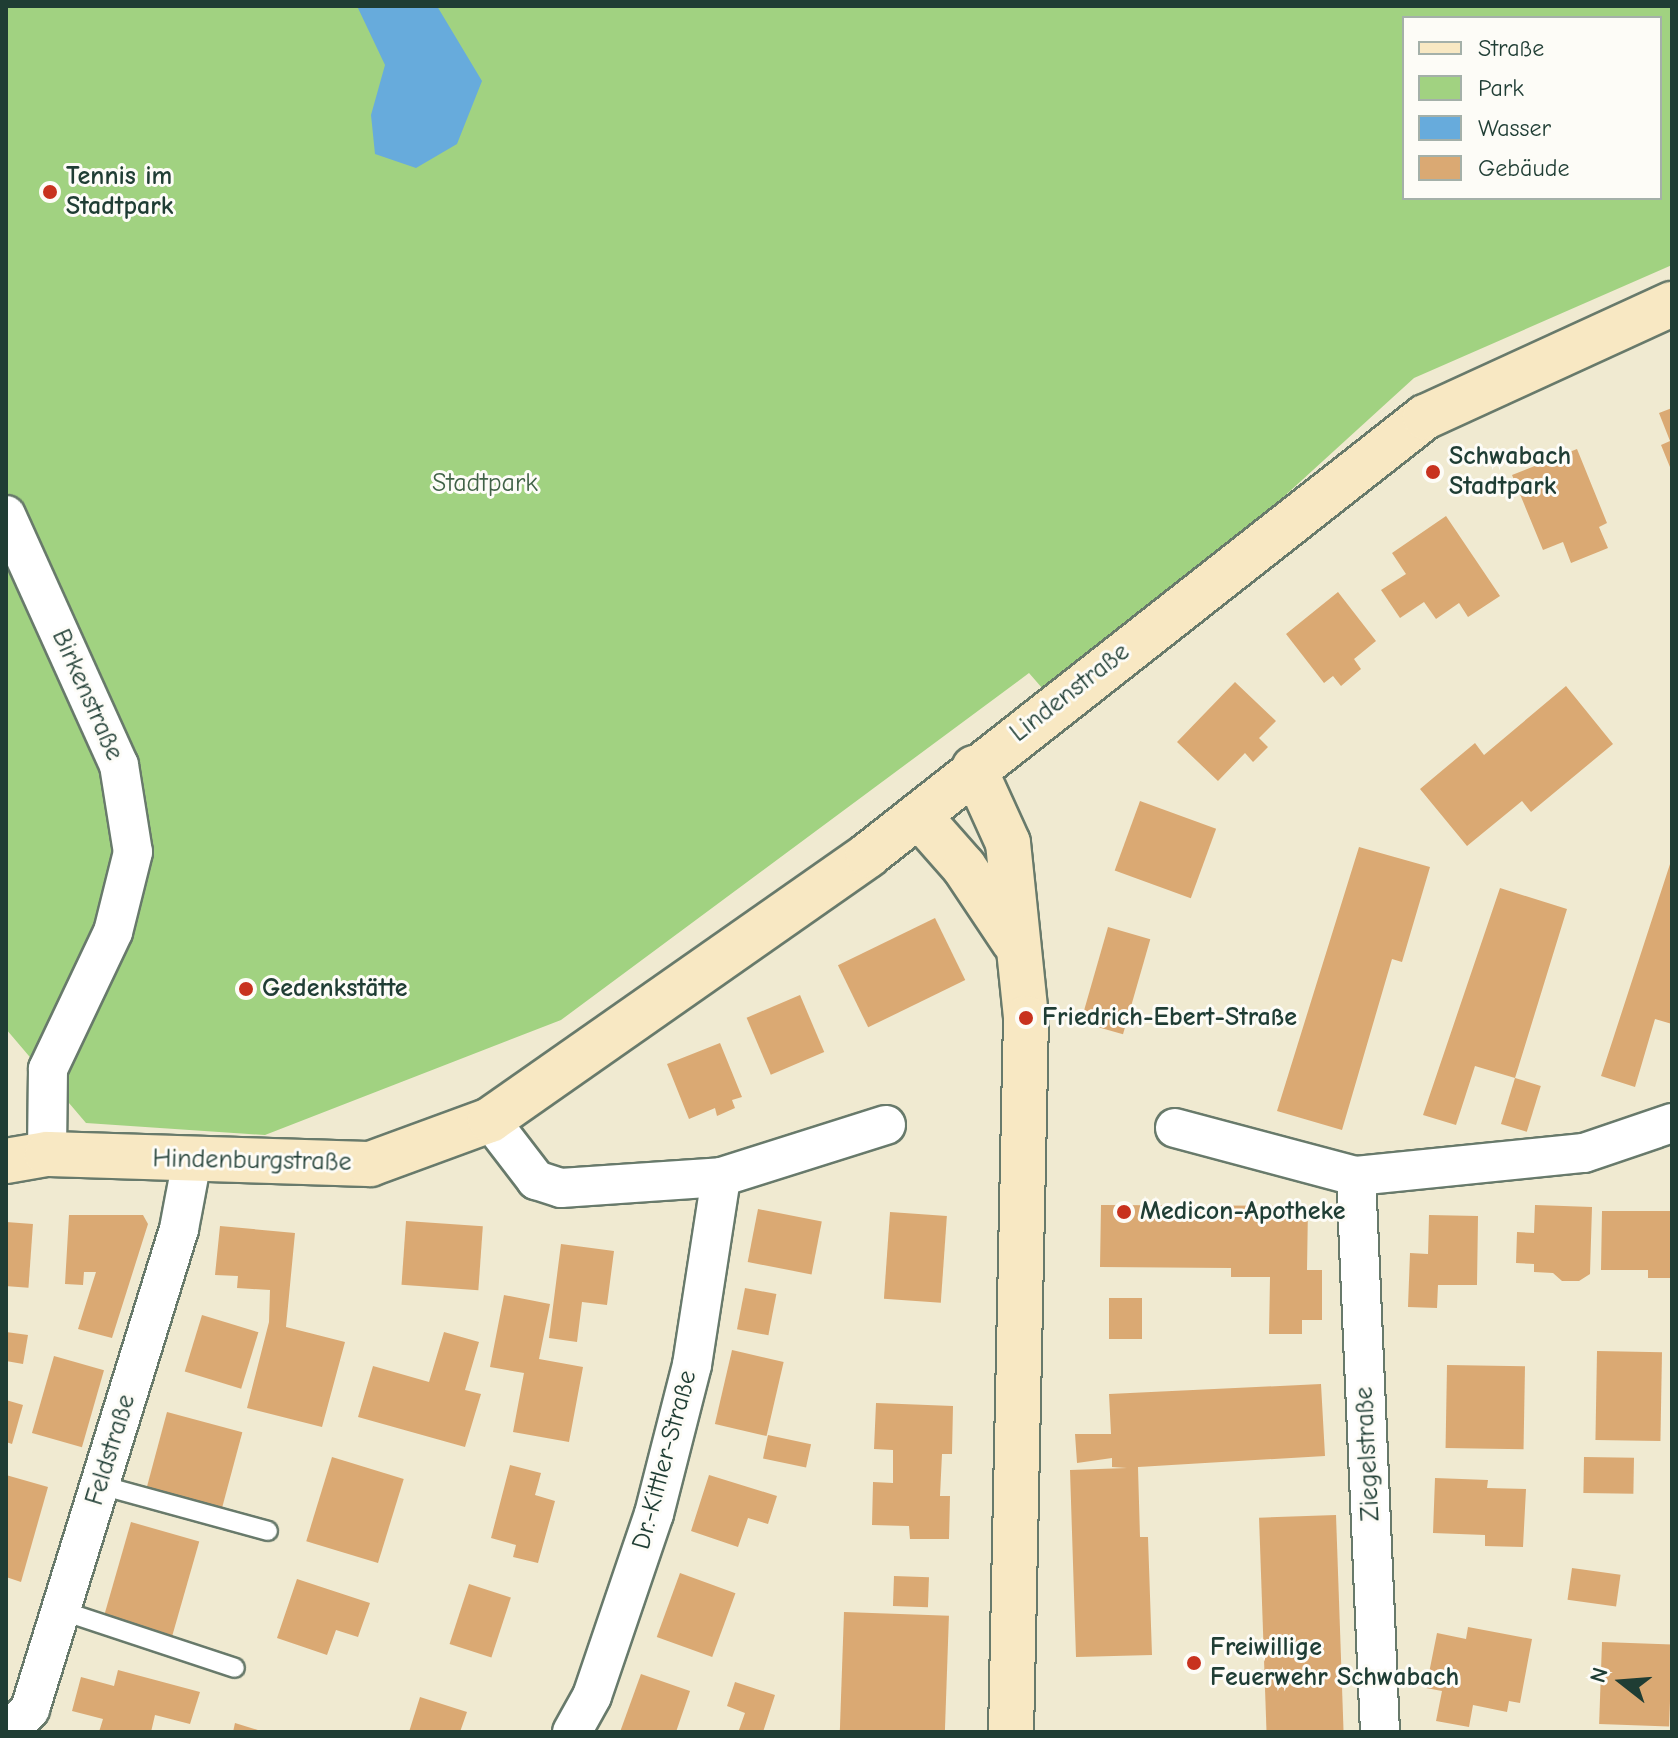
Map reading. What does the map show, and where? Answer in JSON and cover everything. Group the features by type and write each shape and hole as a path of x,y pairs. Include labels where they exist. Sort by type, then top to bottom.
{"street":[{"name":"Lindenstraße","path":"490,1120 919,816 974,768 1425,417 1672,304"},
{"name":"Birkenstraße","path":"6,515 119,765 133,852 113,932 48,1069 27,1158"},
{"path":"974,768 1008,843 1018,949 1026,1105 1011,1732"},
{"path":"919,816 964,867 1018,949"},
{"path":"490,1120 536,1180 561,1188 721,1177 886,1125"},
{"name":"Hindenburgstraße","path":"27,1158 370,1164 490,1120"},
{"path":"1175,1128 1356,1176 1584,1153 1672,1123"},
{"name":"Feldstraße","path":"8,1732 30,1709 179,1229 192,1160"},
{"name":"Ziegelstraße","path":"1356,1176 1380,1732"},
{"name":"Dr.-Kittler-Straße","path":"572,1732 592,1696 654,1514 692,1365 721,1177"}],"lane":[{"path":"100,1485 268,1531"},
{"path":"60,1610 235,1668"}],"green space":[{"name":"Stadtpark","path":"6,6 1670,6 1672,265 1414,378 1056,704 1029,673 561,1020 265,1135 86,1123 6,1029"}],"water":[{"path":"357,6 437,6 482,81 457,144 416,168 375,154 371,115 385,65"}],"building":[{"path":"1672,408 1672,472 1661,445 1670,441 1659,413"},
{"path":"1577,449 1607,523 1599,527 1608,548 1571,563 1563,542 1543,550 1512,475"},
{"path":"1446,516 1500,596 1468,617 1459,603 1436,619 1424,602 1400,618 1381,590 1406,574 1392,553"},
{"path":"1338,592 1376,641 1354,659 1361,669 1341,686 1333,676 1324,683 1286,634"},
{"path":"1235,682 1276,721 1259,738 1268,747 1253,762 1245,753 1218,781 1177,742"},
{"path":"1566,686 1613,744 1531,812 1522,801 1467,846 1420,789 1475,743 1484,755"},
{"path":"1140,801 1216,829 1191,898 1115,871"},
{"path":"1359,847 1430,867 1402,962 1392,959 1342,1130 1277,1111"},
{"path":"1671,861 1672,1024 1655,1019 1635,1087 1601,1076"},
{"path":"1500,888 1567,909 1515,1078 1475,1066 1456,1125 1423,1115"},
{"path":"935,918 965,980 868,1027 838,965"},
{"path":"1108,927 1150,939 1123,1034 1081,1022"},
{"path":"800,995 824,1052 771,1075 747,1018"},
{"path":"720,1043 742,1097 732,1100 735,1108 717,1116 715,1108 689,1119 667,1064"},
{"path":"1515,1078 1541,1086 1527,1132 1501,1124"},
{"path":"1101,1205 1308,1206 1307,1270 1322,1270 1322,1320 1302,1320 1302,1334 1269,1334 1270,1277 1231,1277 1231,1268 1100,1267"},
{"path":"1535,1205 1592,1207 1590,1274 1579,1281 1562,1281 1553,1273 1534,1272 1534,1264 1516,1263 1517,1232 1534,1233"},
{"path":"758,1209 822,1221 812,1274 748,1262"},
{"path":"1602,1211 1672,1211 1672,1278 1648,1278 1648,1270 1601,1270"},
{"path":"890,1212 947,1216 941,1303 884,1299"},
{"path":"69,1215 143,1215 148,1224 112,1338 78,1329 96,1272 84,1272 83,1285 65,1284"},
{"path":"1429,1215 1478,1216 1477,1285 1438,1285 1437,1308 1408,1307 1410,1253 1428,1254"},
{"path":"406,1221 483,1226 478,1290 402,1285"},
{"path":"6,1222 33,1224 28,1288 6,1286"},
{"path":"220,1226 295,1233 286,1327 345,1342 322,1427 247,1408 269,1322 270,1290 237,1288 238,1276 215,1275"},
{"path":"561,1244 614,1251 607,1305 582,1302 577,1342 549,1338"},
{"path":"745,1288 776,1294 768,1335 737,1329"},
{"path":"504,1295 550,1304 539,1359 583,1367 569,1442 513,1432 524,1373 490,1367"},
{"path":"1109,1298 1142,1298 1142,1339 1109,1339"},
{"path":"202,1315 258,1332 241,1389 185,1371"},
{"path":"6,1332 28,1335 23,1364 6,1361"},
{"path":"444,1332 479,1342 465,1390 481,1394 465,1447 358,1417 373,1366 429,1382"},
{"path":"732,1350 784,1362 767,1436 715,1424"},
{"path":"1597,1351 1662,1352 1660,1441 1595,1440"},
{"path":"54,1356 104,1370 82,1447 32,1433"},
{"path":"1447,1365 1525,1366 1524,1449 1446,1448"},
{"path":"1321,1384 1325,1456 1138,1467 1140,1537 1148,1537 1152,1655 1076,1657 1070,1470 1127,1468 1112,1467 1112,1458 1077,1463 1075,1434 1111,1434 1109,1394"},
{"path":"6,1400 23,1405 12,1444 6,1442"},
{"path":"876,1403 953,1406 952,1454 942,1454 940,1496 950,1496 949,1539 910,1539 909,1526 872,1525 873,1482 893,1483 893,1450 874,1449"},
{"path":"167,1412 242,1432 222,1509 146,1489"},
{"path":"768,1435 811,1444 806,1468 763,1458"},
{"path":"332,1457 404,1479 378,1563 306,1541"},
{"path":"1584,1457 1634,1458 1633,1494 1583,1493"},
{"path":"510,1465 541,1473 535,1495 555,1501 538,1563 513,1557 516,1545 491,1538"},
{"path":"6,1475 48,1487 21,1582 6,1577"},
{"path":"709,1475 777,1496 768,1524 748,1518 738,1547 691,1531"},
{"path":"1435,1478 1488,1480 1487,1488 1526,1489 1523,1547 1485,1546 1485,1535 1433,1533"},
{"path":"1336,1515 1344,1732 1267,1732 1259,1518"},
{"path":"131,1522 199,1542 171,1639 103,1619"},
{"path":"1572,1568 1621,1575 1616,1607 1568,1600"},
{"path":"680,1573 735,1593 712,1657 657,1637"},
{"path":"894,1576 929,1577 928,1607 893,1606"},
{"path":"297,1579 370,1603 358,1637 336,1630 327,1655 277,1638"},
{"path":"469,1584 511,1598 491,1658 450,1644"},
{"path":"844,1612 949,1616 945,1732 840,1732"},
{"path":"1468,1627 1532,1639 1520,1703 1509,1701 1507,1712 1473,1705 1469,1727 1436,1721 1442,1691 1426,1688 1437,1633 1466,1639"},
{"path":"1602,1642 1672,1644 1669,1726 1599,1724"},
{"path":"118,1670 200,1692 190,1724 155,1715 151,1732 99,1732 103,1719 72,1711 81,1677 114,1686"},
{"path":"641,1674 690,1691 676,1732 620,1732"},
{"path":"735,1682 775,1695 763,1732 739,1730 745,1713 727,1706"},
{"path":"420,1697 467,1712 460,1732 409,1732"},
{"path":"235,1723 261,1731 261,1732 233,1732"}],"place":[{"name":"Tennis im Stadtpark","path":"50,192"},
{"name":"Schwabach Stadtpark","path":"1433,472"},
{"name":"Gedenkstätte","path":"246,989"},
{"name":"Friedrich-Ebert-Straße","path":"1026,1018"},
{"name":"Medicon-Apotheke","path":"1124,1212"},
{"name":"Freiwillige Feuerwehr Schwabach","path":"1194,1663"}]}
